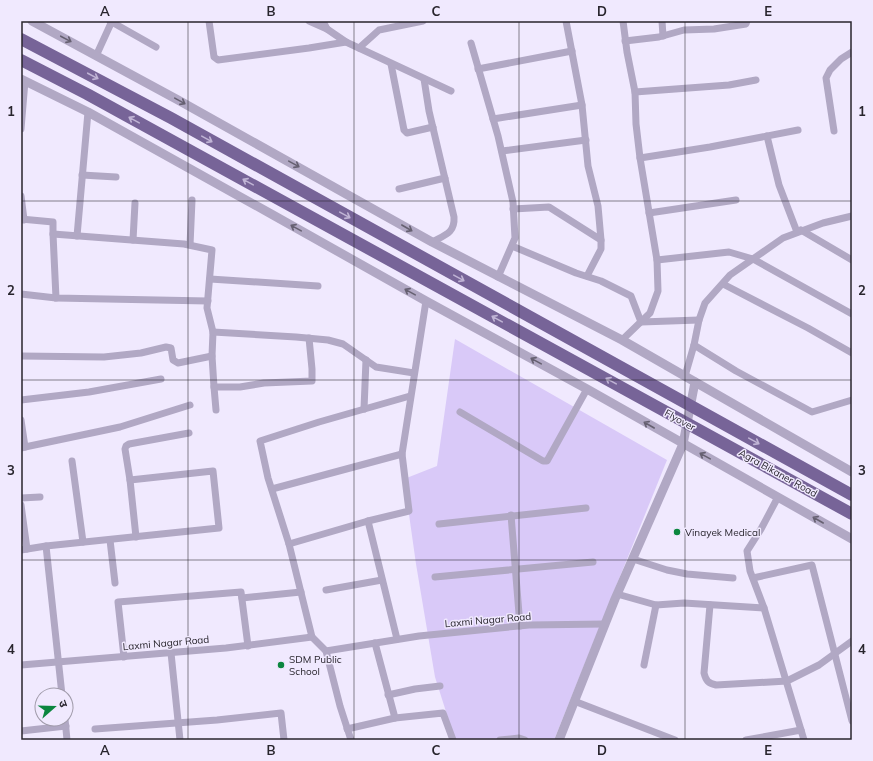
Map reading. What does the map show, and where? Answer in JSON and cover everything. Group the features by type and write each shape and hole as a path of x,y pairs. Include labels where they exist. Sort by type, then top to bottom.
{"highway":[{"name":"Flyover","path":"21,39 171,118 852,495"},
{"name":"Flyover","path":"21,60 108,106 703,432"},
{"name":"Agra Bikaner Road","path":"703,432 852,514"}],"street":[{"path":"32,21 178,100 432,242 622,340 852,472"},
{"path":"96,56 111,21 156,47"},
{"path":"309,21 327,29 358,48 451,91"},
{"path":"324,21 327,29"},
{"path":"358,48 379,30 423,21"},
{"path":"566,21 582,105 588,166 598,206 601,240 601,249 587,276"},
{"path":"622,340 650,313 658,291 657,260 640,158 634,92 623,21"},
{"path":"662,21 663,36"},
{"path":"625,41 663,36 684,30 714,29 746,24 747,21"},
{"path":"207,22 214,57 218,60 302,50 346,42"},
{"path":"471,43 502,151 513,209 515,238 498,277"},
{"path":"478,69 572,51"},
{"path":"834,131 826,78 830,70 840,59 852,52"},
{"path":"391,64 404,130 407,133 433,127"},
{"path":"424,79 429,111 454,217 454,224 451,231 432,242"},
{"path":"21,129 23,80 88,112 426,301 587,389 852,539"},
{"path":"634,92 729,85 756,80"},
{"path":"493,119 582,105"},
{"path":"77,236 88,112"},
{"path":"640,158 710,147 798,130"},
{"path":"767,136 779,185 799,231 852,260"},
{"path":"502,151 586,140"},
{"path":"82,175 116,177"},
{"path":"399,189 445,178"},
{"path":"21,196 22,220 53,222 52,234 56,298"},
{"path":"190,245 192,200"},
{"path":"650,213 736,200"},
{"path":"133,240 135,203"},
{"path":"513,209 549,207 601,240"},
{"path":"685,376 694,345 699,320 705,303 730,275 784,238 823,223 852,216"},
{"path":"52,234 190,245 212,250 207,308 213,332 212,356 216,410"},
{"path":"512,246 601,281 631,296 641,322"},
{"path":"657,260 729,252 753,259 852,314"},
{"path":"210,279 318,286"},
{"path":"723,284 808,328 852,353"},
{"path":"21,294 56,298 208,301"},
{"path":"288,544 409,511 402,454 426,301"},
{"path":"641,322 699,320"},
{"path":"213,332 328,340 343,344 376,367 414,373"},
{"path":"214,387 240,387 264,383 312,380 309,338"},
{"path":"694,345 736,371 812,412 852,400"},
{"path":"21,356 104,357 141,353 166,347 171,348 173,360 178,363 212,356"},
{"path":"364,409 366,360"},
{"path":"21,400 88,392 160,379"},
{"path":"559,740 605,624 683,444 695,382"},
{"path":"460,412 543,461 547,461 587,389"},
{"path":"351,740 340,706 326,651 312,637 260,441 410,396"},
{"path":"21,420 23,447 120,426 190,405"},
{"path":"136,537 130,480 124,449 129,444 190,433"},
{"path":"272,489 402,454"},
{"path":"72,461 83,542"},
{"path":"21,505 24,550 46,546 219,528 213,471 130,480"},
{"path":"21,498 40,497"},
{"path":"778,497 747,552 752,578 764,608 804,740"},
{"path":"439,524 586,508"},
{"path":"511,515 520,626"},
{"path":"368,521 397,639"},
{"path":"110,540 115,583"},
{"path":"46,546 61,687"},
{"path":"633,559 667,570 687,574 733,578"},
{"path":"435,577 593,562"},
{"path":"752,578 812,565 852,722"},
{"path":"326,590 382,580"},
{"path":"124,657 118,602 241,592 248,646"},
{"path":"242,598 301,592"},
{"path":"618,594 656,604 764,608"},
{"path":"644,665 656,604"},
{"path":"710,605 704,673 705,679 708,683 716,685 787,681 819,664 852,641"},
{"name":"Laxmi Nagar Road","path":"326,651 397,639 520,626 605,624"},
{"name":"Laxmi Nagar Road","path":"21,666 248,646 312,637"},
{"path":"375,643 395,718"},
{"path":"171,653 180,740"},
{"path":"388,695 415,689 440,686"},
{"path":"574,701 675,740"},
{"path":"95,729 217,720 281,713 284,740"},
{"path":"347,729 395,718 443,713 453,740"},
{"path":"21,731 41,727"},
{"path":"66,727 67,740"},
{"path":"746,740 801,730"},
{"path":"500,740 519,738 525,740"}],"shaded area":[{"path":"455,339 667,460 554,740 455,740 435,677 416,564 404,479 437,466"}],"place":[{"name":"Vinayek Medical","path":"677,532"},
{"name":"SDM Public School","path":"281,665"}]}
